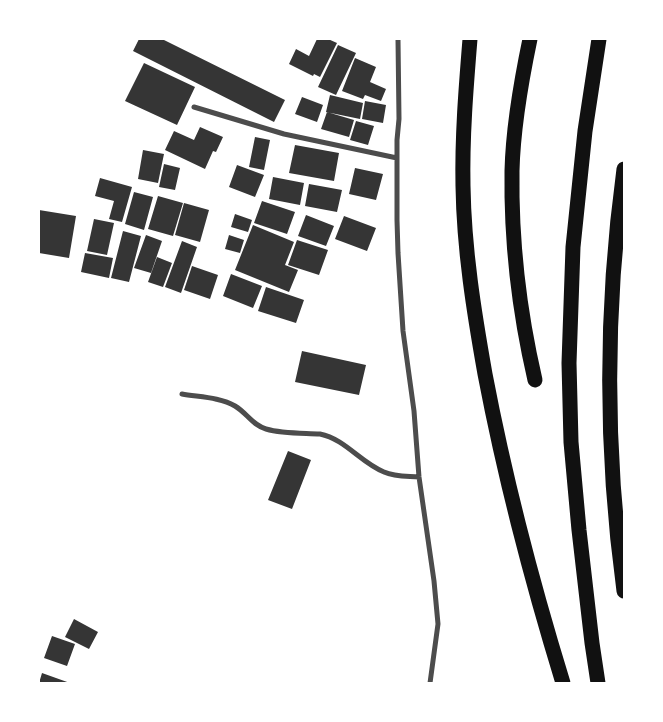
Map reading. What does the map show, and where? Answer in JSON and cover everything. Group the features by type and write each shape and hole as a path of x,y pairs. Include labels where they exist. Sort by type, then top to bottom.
{"highway":[{"path":"470,39 464,119 463,187 467,256 475,317 511,497 563,683"},
{"path":"530,39 515,131 512,170 512,218 518,294 535,380"},
{"path":"598,683 579,530 571,442 569,363 573,247 585,131 599,39"},
{"path":"624,169 610,314 610,414 613,487 624,591"}],"street":[{"path":"398,39 398,253 403,331 438,624 430,683"},
{"path":"194,107 284,134 397,158"},
{"path":"182,394 228,403 235,406 257,426 266,429 328,436 384,472 398,476 419,477"}],"building":[{"path":"139,39 162,39 285,100 274,122 133,51"},
{"path":"317,39 328,39 337,43 320,77 314,74 313,76 289,64 296,49 309,56"},
{"path":"338,45 356,53 336,95 318,87"},
{"path":"355,58 376,67 370,82 386,89 381,101 365,95 363,99 342,91"},
{"path":"144,63 195,87 177,125 125,101"},
{"path":"330,95 363,103 360,119 326,112"},
{"path":"302,97 323,105 317,122 295,114"},
{"path":"365,101 386,105 383,123 362,119"},
{"path":"327,112 354,120 349,137 321,129"},
{"path":"356,121 374,126 368,145 350,140"},
{"path":"200,127 223,137 216,152 213,151 205,169 165,150 174,131 194,140"},
{"path":"255,137 270,140 264,170 249,167"},
{"path":"295,145 339,153 334,181 289,173"},
{"path":"143,150 164,154 158,183 138,179"},
{"path":"164,164 180,168 175,190 159,187"},
{"path":"237,165 264,175 255,197 229,187"},
{"path":"355,168 383,174 376,200 349,194"},
{"path":"273,177 304,183 300,205 269,199"},
{"path":"100,178 132,187 122,222 109,219 114,201 95,196"},
{"path":"309,184 342,190 337,212 305,206"},
{"path":"134,192 153,197 144,230 125,224"},
{"path":"158,196 183,203 173,236 148,229"},
{"path":"262,201 295,212 287,234 254,223"},
{"path":"184,203 209,210 200,242 175,235"},
{"path":"39,210 76,216 69,258 39,253"},
{"path":"235,214 252,220 248,232 231,227"},
{"path":"306,215 334,226 326,246 298,236"},
{"path":"344,216 376,228 367,251 335,239"},
{"path":"94,219 114,223 107,255 87,251"},
{"path":"253,225 294,242 285,265 298,270 289,292 235,270"},
{"path":"123,231 141,236 129,282 111,278"},
{"path":"146,235 162,241 151,273 134,268"},
{"path":"229,235 244,240 240,253 225,249"},
{"path":"297,240 328,250 319,275 288,265"},
{"path":"182,241 197,247 181,293 165,287"},
{"path":"85,253 113,258 109,278 81,272"},
{"path":"157,257 172,263 163,287 148,282"},
{"path":"192,266 218,275 210,299 184,290"},
{"path":"231,274 262,286 253,308 223,296"},
{"path":"266,287 304,300 296,323 258,311"},
{"path":"302,351 366,365 359,395 295,382"},
{"path":"288,451 311,460 292,509 268,500"},
{"path":"74,619 98,632 89,649 65,637"},
{"path":"52,636 75,644 67,666 44,658"},
{"path":"42,673 70,683 39,683"}]}
